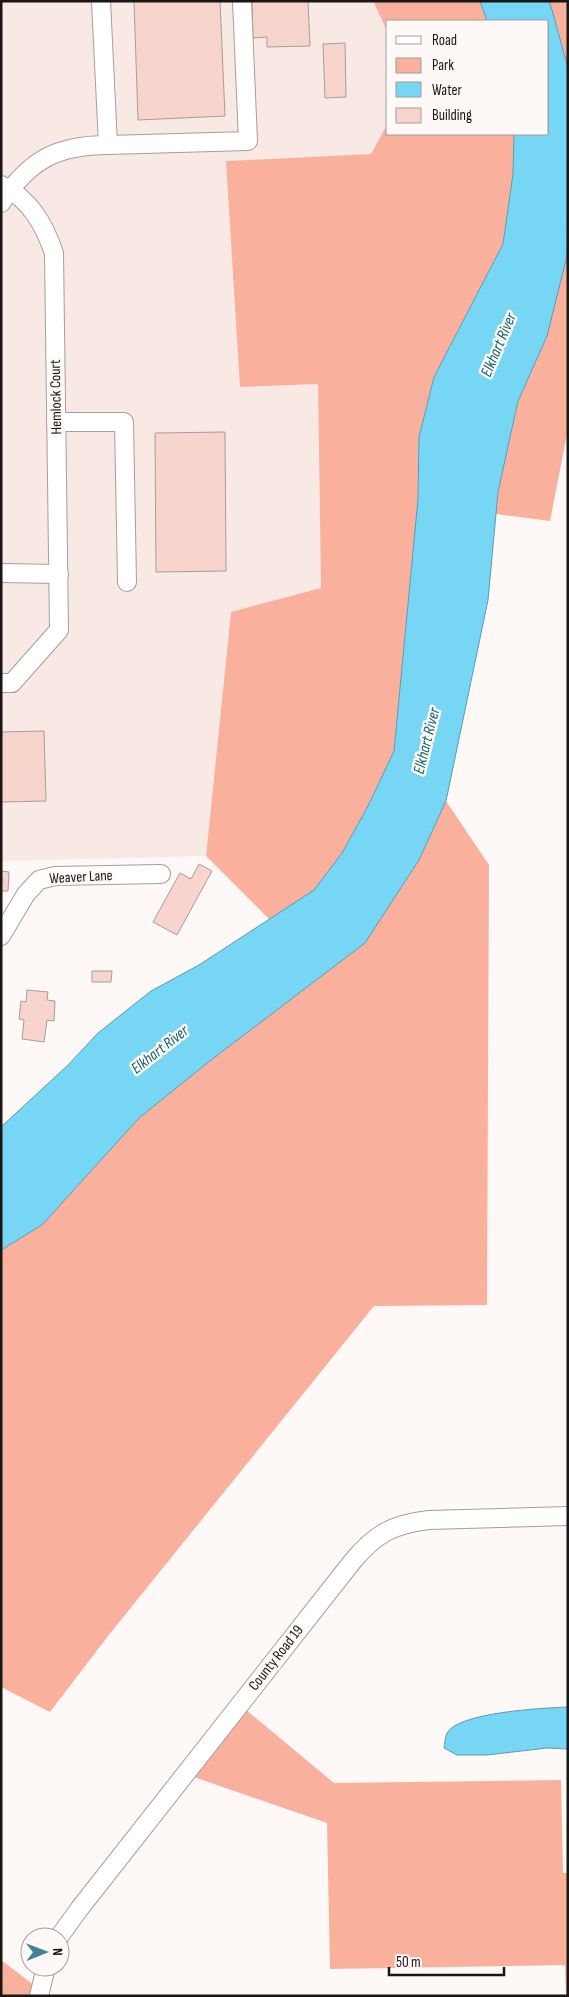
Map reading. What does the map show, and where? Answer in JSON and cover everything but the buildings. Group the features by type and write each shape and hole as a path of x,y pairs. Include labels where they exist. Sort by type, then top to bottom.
{"street":[{"path":"101,1 108,145"},
{"path":"4,193 34,164 56,151 93,145 248,141 242,1"},
{"name":"Hemlock Court","path":"1,683 12,683 59,630 54,253 46,230 36,213 22,199 4,193"},
{"path":"56,422 124,422 127,582"},
{"path":"1,573 59,574"},
{"name":"Weaver Lane","path":"1,936 26,894 40,880 55,876 160,874"},
{"name":"County Road 19","path":"66,1927 363,1548 376,1536 408,1522 568,1516"},
{"path":"39,1996 44,1977"}],"shaded area":[{"path":"1,1 373,1 386,29 386,127 372,154 227,161 241,387 318,384 321,589 231,613 206,856 1,861"}],"green space":[{"path":"373,1 480,1 487,20 386,20 386,29"},
{"path":"549,1 568,1 568,68 552,10"},
{"path":"386,127 386,135 514,135 513,174 503,244 434,377 419,437 418,499 394,751 368,806 342,853 315,890 270,920 206,856 231,612 321,588 318,384 240,387 226,161 371,154"},
{"path":"568,248 568,429 550,521 496,514 498,492 518,401 547,336"},
{"path":"446,801 489,865 487,1305 374,1306 108,1636 50,1712 1,1687 1,1250 42,1225 139,1118 211,1060 365,943 419,860"},
{"path":"240,1705 334,1783 561,1780 563,1873 568,1873 568,1996 566,1996 565,1965 330,1969 327,1823 185,1774"},
{"path":"1,1960 20,1974 20,1977 23,1977 39,1989 38,1996 1,1996"}],"water":[{"name":"Elkhart River","path":"480,1 549,1 568,68 567,256 547,336 518,401 498,492 488,600 446,801 419,860 365,943 211,1060 139,1118 42,1225 1,1250 1,1127 68,1065 98,1033 151,991 199,965 314,890 342,853 368,806 394,751 418,499 419,437 434,377 503,244 513,174 514,135 549,135 549,20 487,20"},
{"path":"568,1707 568,1749 547,1748 487,1755 457,1755 444,1748 447,1733 455,1726 468,1720 503,1712"}]}
